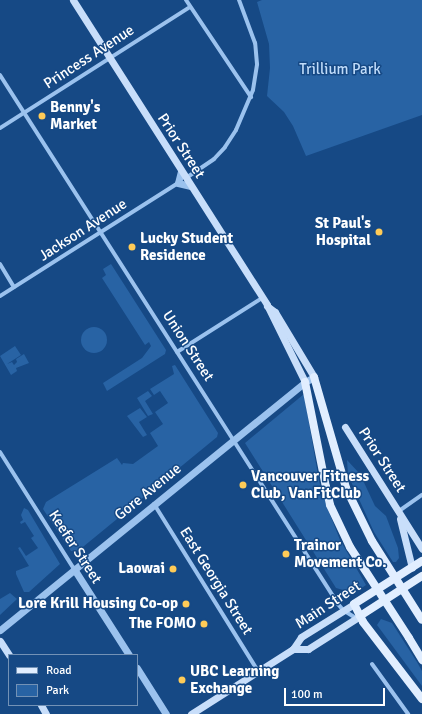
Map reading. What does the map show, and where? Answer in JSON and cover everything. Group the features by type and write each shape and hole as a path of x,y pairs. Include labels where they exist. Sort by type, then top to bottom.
{"main road":[{"name":"Prior Street","path":"73,0 267,306 305,382"},
{"name":"Prior Street","path":"267,306 275,312 314,377"},
{"path":"314,377 346,488 372,541 422,620"},
{"path":"305,382 330,505 350,547 422,660"},
{"name":"Prior Street","path":"345,427 422,549"},
{"path":"399,511 412,568"},
{"name":"Main Street","path":"191,714 293,649 301,637 422,561"},
{"name":"Main Street","path":"293,649 308,649 361,620 422,576"},
{"path":"354,604 361,620 422,699"},
{"path":"0,641 8,654"}],"street":[{"path":"186,0 250,97"},
{"path":"186,178 214,159 225,147 236,130 250,97 257,69 256,51 251,28 239,0"},
{"name":"Princess Avenue","path":"0,128 190,7"},
{"name":"Union Street","path":"0,75 343,610 361,620"},
{"path":"181,171 178,183 190,186"},
{"name":"Jackson Avenue","path":"0,296 178,183"},
{"path":"0,264 14,287"},
{"path":"177,352 262,298"},
{"name":"Gore Avenue","path":"0,630 234,439 305,382 314,377"},
{"name":"Keefer Street","path":"0,452 128,654"},
{"path":"399,511 422,495"},
{"name":"East Georgia Street","path":"154,504 258,671"},
{"path":"372,664 408,714"},
{"path":"138,670 166,714"}],"green space":[{"name":"Trillium Park","path":"262,0 422,0 422,115 306,156 293,126 284,112 267,96 270,68 269,44 257,2"},
{"path":"111,264 166,350 165,354 107,391 103,383 142,358 151,346 149,342 145,345 102,278 106,275 103,269"},
{"path":"94,327 103,331 107,340 103,349 94,353 85,349 81,340 85,331"},
{"path":"15,346 21,355 7,364 12,362 14,365 17,362 16,359 24,354 29,363 16,368 17,371 11,375 0,356"},
{"path":"175,365 218,433 217,437 78,551 71,551 43,509 46,502 117,458 122,465 123,463 133,464 158,446 150,433 163,424 155,412 168,403 160,391 154,395 150,389 174,374 172,366"},
{"path":"148,391 152,396 145,401 153,414 148,416 137,398"},
{"path":"304,394 319,481 329,512 340,540 366,585 354,593 336,588 245,443"},
{"path":"140,408 147,417 139,422 147,435 143,437 127,416"},
{"path":"347,460 360,474 375,506 386,516 398,548 399,558 396,562 393,562 374,532 348,475"},
{"path":"24,508 28,510 60,564 29,592 24,592 16,574 16,571 29,566 18,548 20,547 26,556 38,548 31,538 34,536 25,522 21,524 20,522 23,520 21,515"},
{"path":"10,593 17,599 0,615 0,599"},
{"path":"381,619 392,623 417,662 422,671 422,686 377,625"}],"place":[{"name":"Benny's Market","path":"42,116"},
{"name":"St Paul's Hospital","path":"379,232"},
{"name":"Lucky Student Residence","path":"132,247"},
{"name":"Vancouver Fitness Club, VanFitClub","path":"243,485"},
{"name":"Trainor Movement Co.","path":"286,554"},
{"name":"Laowai","path":"173,569"},
{"name":"Lore Krill Housing Co-op","path":"186,604"},
{"name":"The FOMO","path":"204,624"},
{"name":"UBC Learning Exchange","path":"182,680"}]}
